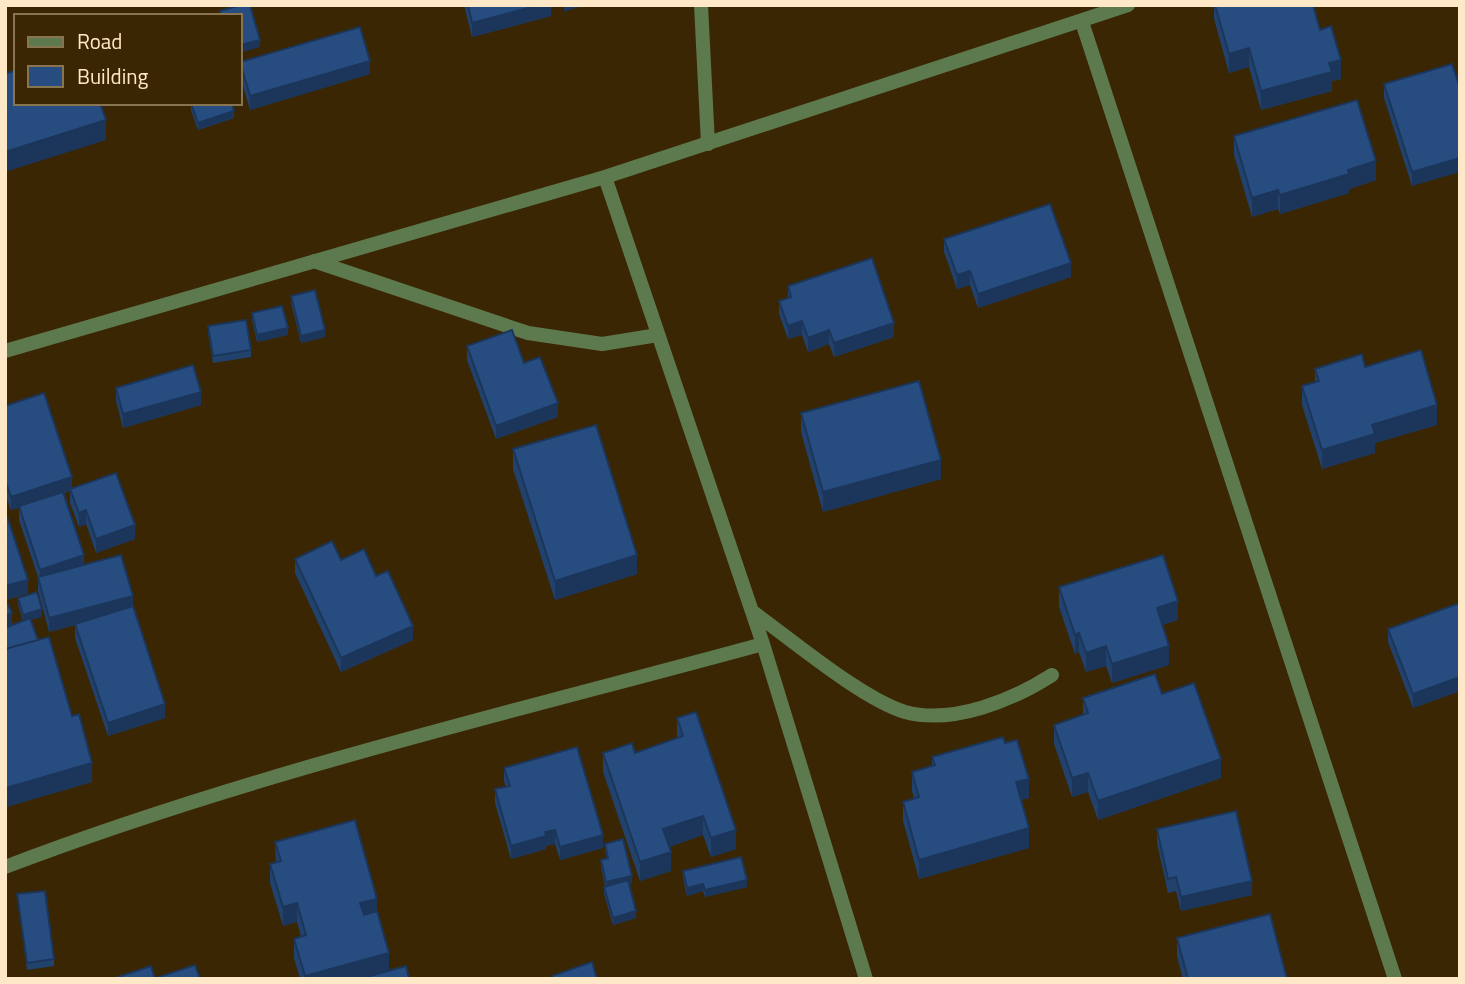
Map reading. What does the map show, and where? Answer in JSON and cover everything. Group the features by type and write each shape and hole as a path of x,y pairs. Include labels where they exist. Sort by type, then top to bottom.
{"street":[{"path":"701,5 708,144"},
{"path":"5,351 605,177 1128,5"},
{"path":"1082,22 1395,979"},
{"path":"605,177 763,644 866,979"},
{"path":"314,261 528,333 602,344 658,335"},
{"path":"752,612 858,688 905,712 942,715 979,707 1022,694 1052,675"},
{"path":"5,867 112,826 322,765 763,644"}],"building":[{"path":"250,5 260,40 242,44 242,14 221,14 220,11"},
{"path":"468,5 539,5 472,23"},
{"path":"1215,5 1313,5 1320,30 1331,26 1341,60 1329,63 1332,72 1261,91 1249,48 1229,54"},
{"path":"360,27 370,61 250,96 242,61"},
{"path":"1452,64 1460,88 1460,158 1412,172 1384,84"},
{"path":"14,71 14,105 101,105 106,120 5,152 5,74"},
{"path":"1357,100 1376,161 1348,170 1349,174 1280,195 1278,190 1252,198 1234,136"},
{"path":"192,105 232,105 234,111 198,123"},
{"path":"1050,204 1071,263 978,294 970,271 957,275 944,239"},
{"path":"872,258 894,323 834,343 829,330 808,338 802,321 788,326 779,301 791,297 788,286"},
{"path":"315,290 325,330 301,336 291,296"},
{"path":"282,306 288,328 257,335 252,313"},
{"path":"246,320 251,350 213,356 208,326"},
{"path":"512,330 524,363 540,357 558,403 496,426 467,346"},
{"path":"1421,350 1437,405 1372,425 1375,434 1322,450 1302,386 1319,381 1315,369 1362,354 1365,367"},
{"path":"193,365 201,392 123,414 116,388"},
{"path":"919,381 941,460 823,492 801,413"},
{"path":"44,393 72,477 11,497 5,480 5,406"},
{"path":"596,425 637,555 555,581 513,449"},
{"path":"116,473 135,525 96,539 86,510 79,513 70,489"},
{"path":"63,492 84,555 40,570 19,506"},
{"path":"5,510 28,580 5,586"},
{"path":"332,541 341,560 364,549 376,576 388,571 413,626 341,658 295,559"},
{"path":"121,555 133,596 49,618 38,577"},
{"path":"1163,555 1178,601 1157,608 1169,646 1112,664 1106,646 1086,653 1079,633 1075,635 1059,587"},
{"path":"37,592 42,609 23,615 18,598"},
{"path":"5,598 12,613 5,616"},
{"path":"1460,603 1460,677 1413,694 1388,629"},
{"path":"133,606 165,704 108,723 75,624"},
{"path":"30,618 38,640 5,649 5,628"},
{"path":"49,637 72,716 79,714 92,763 6,788 5,649"},
{"path":"1155,674 1162,694 1194,683 1221,759 1098,801 1088,773 1072,778 1054,725 1088,713 1083,698"},
{"path":"696,712 736,830 711,838 703,816 663,829 671,852 640,862 603,753 632,743 635,753 683,736 677,718"},
{"path":"1003,737 1005,743 1017,740 1029,779 1016,782 1029,828 919,860 903,802 919,797 912,772 935,765 932,757"},
{"path":"577,747 603,835 560,847 555,830 545,832 546,836 511,846 495,789 510,786 504,768"},
{"path":"1236,811 1252,881 1181,897 1176,877 1168,879 1157,829"},
{"path":"355,820 377,899 360,903 364,915 377,911 389,953 305,976 294,939 306,935 297,903 283,907 270,864 281,861 275,842"},
{"path":"623,839 632,876 606,882 601,860 608,858 605,844"},
{"path":"741,857 747,880 705,890 703,884 687,888 683,871"},
{"path":"628,880 636,911 613,918 604,887"},
{"path":"45,891 54,959 27,963 17,894"},
{"path":"1270,914 1287,979 1188,979 1177,938"},
{"path":"592,962 597,979 553,979 552,976"},
{"path":"195,965 200,979 159,977"},
{"path":"151,966 155,979 112,979"},
{"path":"406,966 409,979 359,979"}]}
